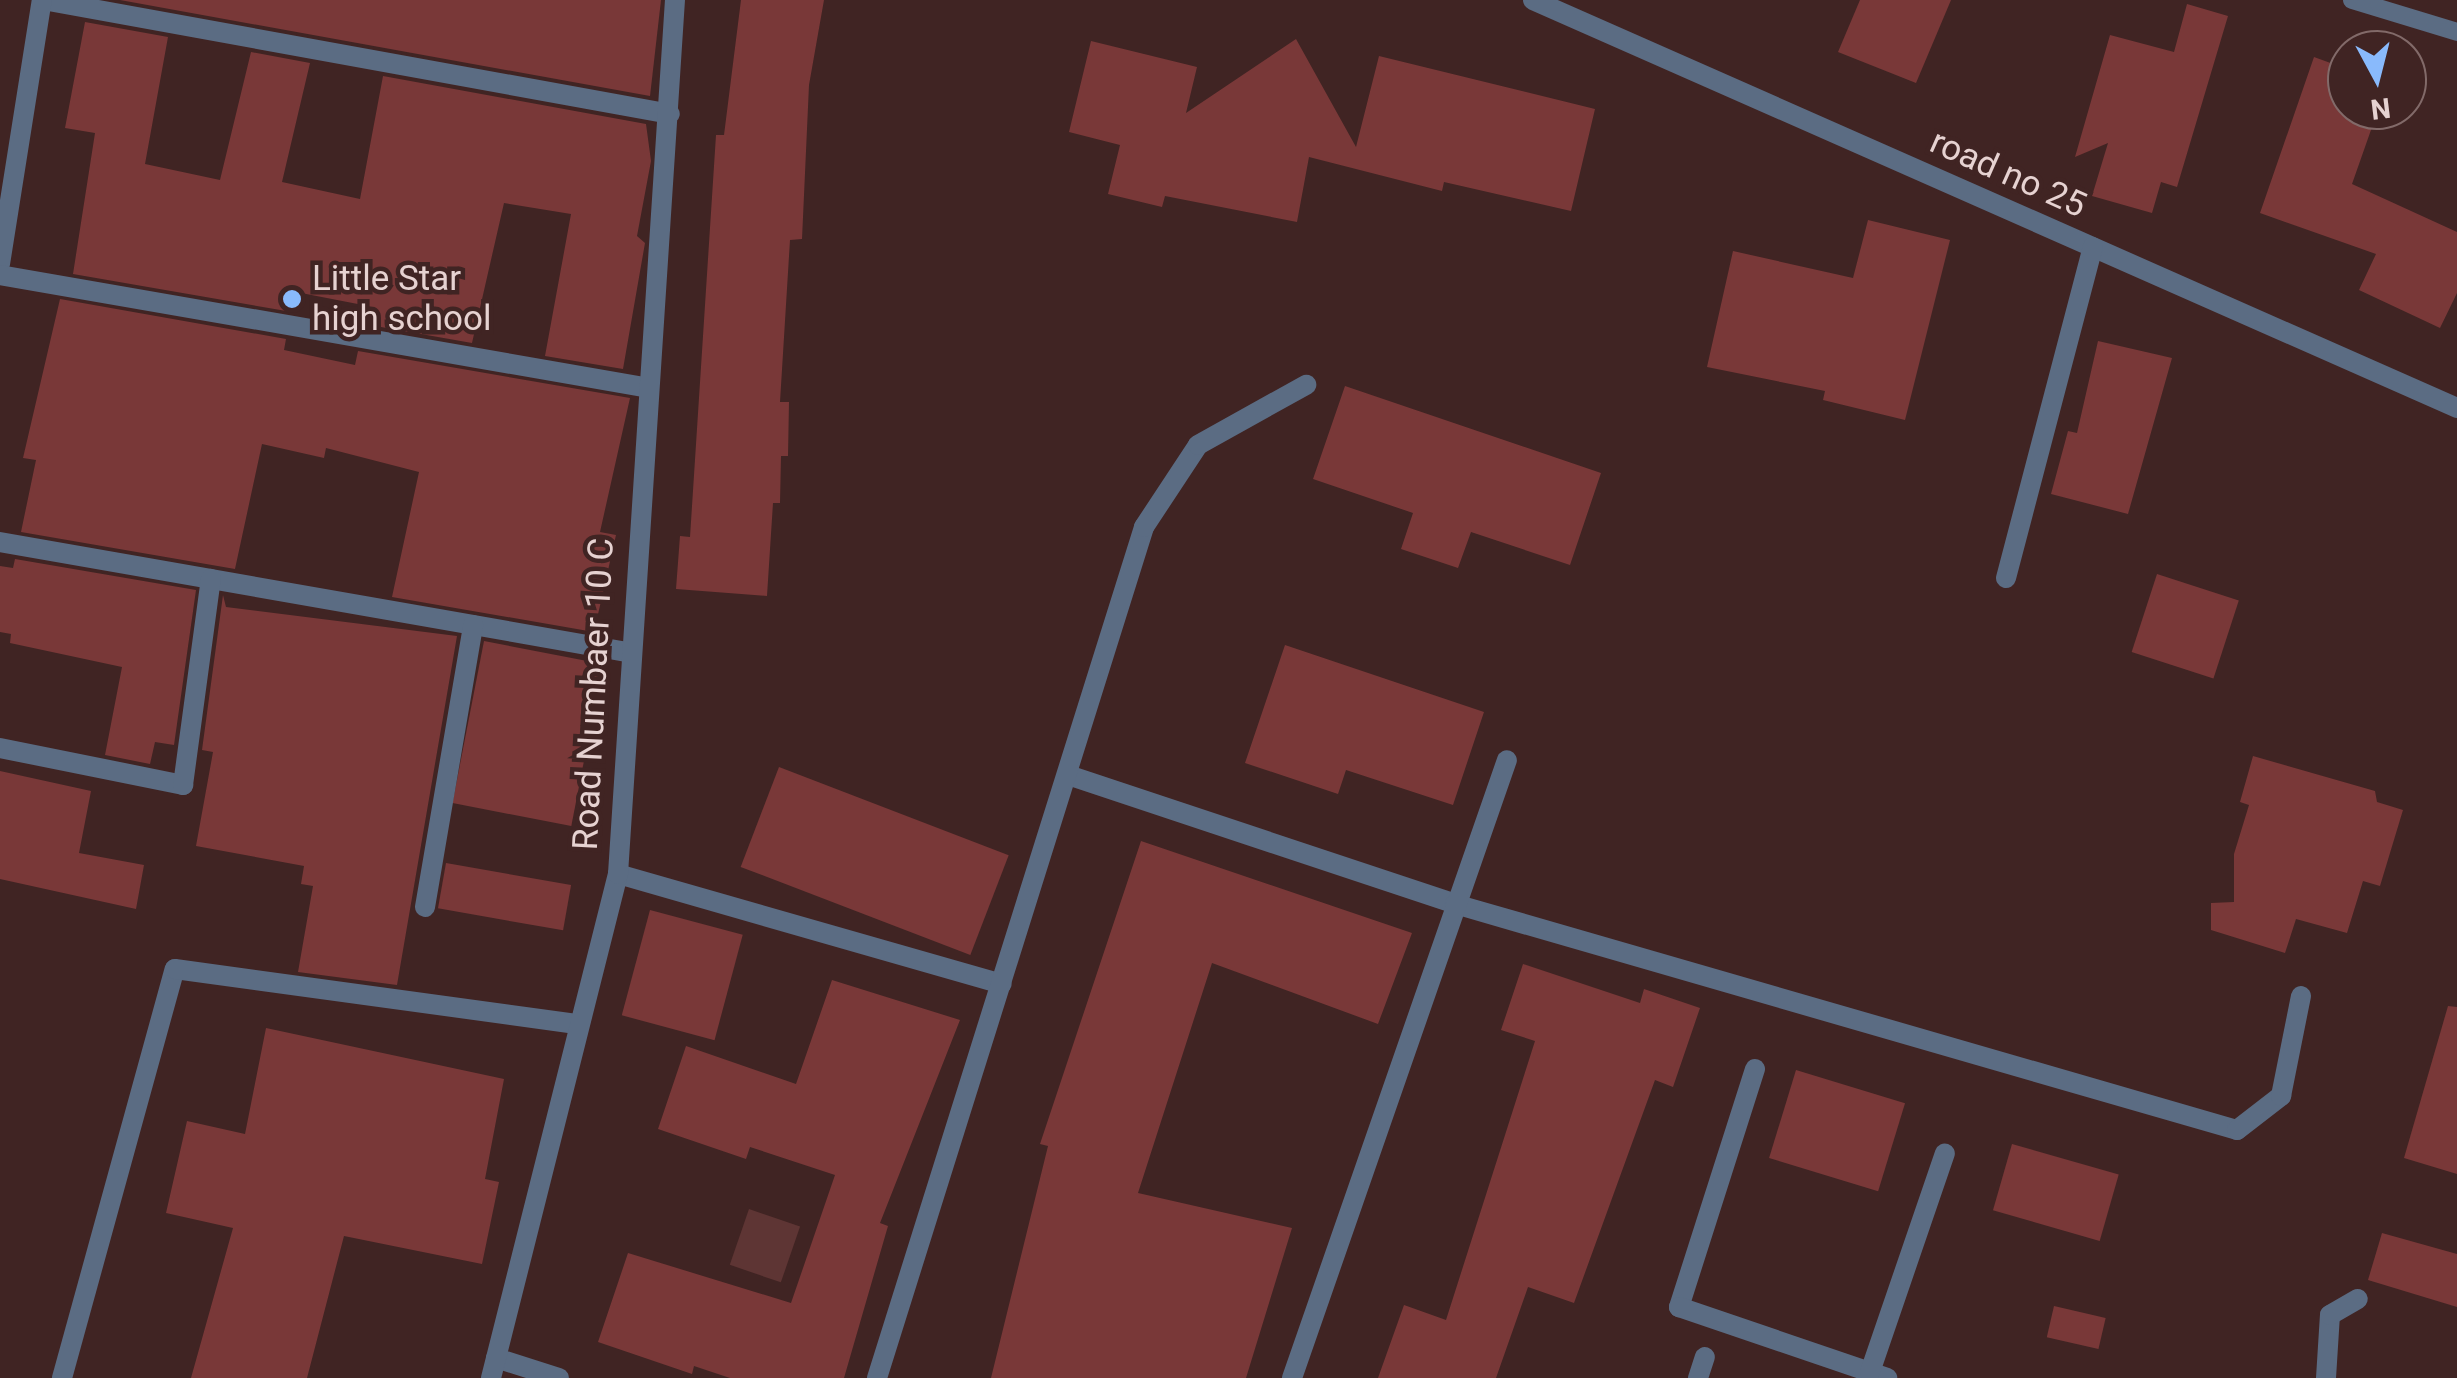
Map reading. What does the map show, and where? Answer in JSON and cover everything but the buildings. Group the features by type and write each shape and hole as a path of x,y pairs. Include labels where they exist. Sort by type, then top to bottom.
{"street":[{"path":"0,264 43,0 670,114"},
{"name":"Road Numbaer 10 C","path":"494,1368 618,874 644,388 670,114 675,0"},
{"name":"road no 25","path":"1534,0 2457,408"},
{"path":"2006,578 2093,247"},
{"path":"0,276 644,388"},
{"path":"877,1378 1144,528 1178,470 1228,422 1306,385"},
{"path":"0,542 627,652"},
{"path":"0,748 182,785 210,578"},
{"path":"425,907 473,625"},
{"path":"1292,1378 1506,760"},
{"path":"1068,775 1454,904 2237,1130 2281,1096 2301,996"},
{"path":"618,874 1002,984"},
{"path":"62,1378 175,969 578,1024"},
{"path":"1755,1070 1679,1308 1879,1375 1945,1152"},
{"path":"2326,1378 2330,1315 2358,1299"},
{"path":"494,1368 559,1378"}],"lane":[{"path":"2352,0 2457,32"}],"shaded area":[{"path":"749,1209 800,1227 781,1282 730,1265"}],"place":[{"name":"Little Star high school","path":"292,299"}]}
